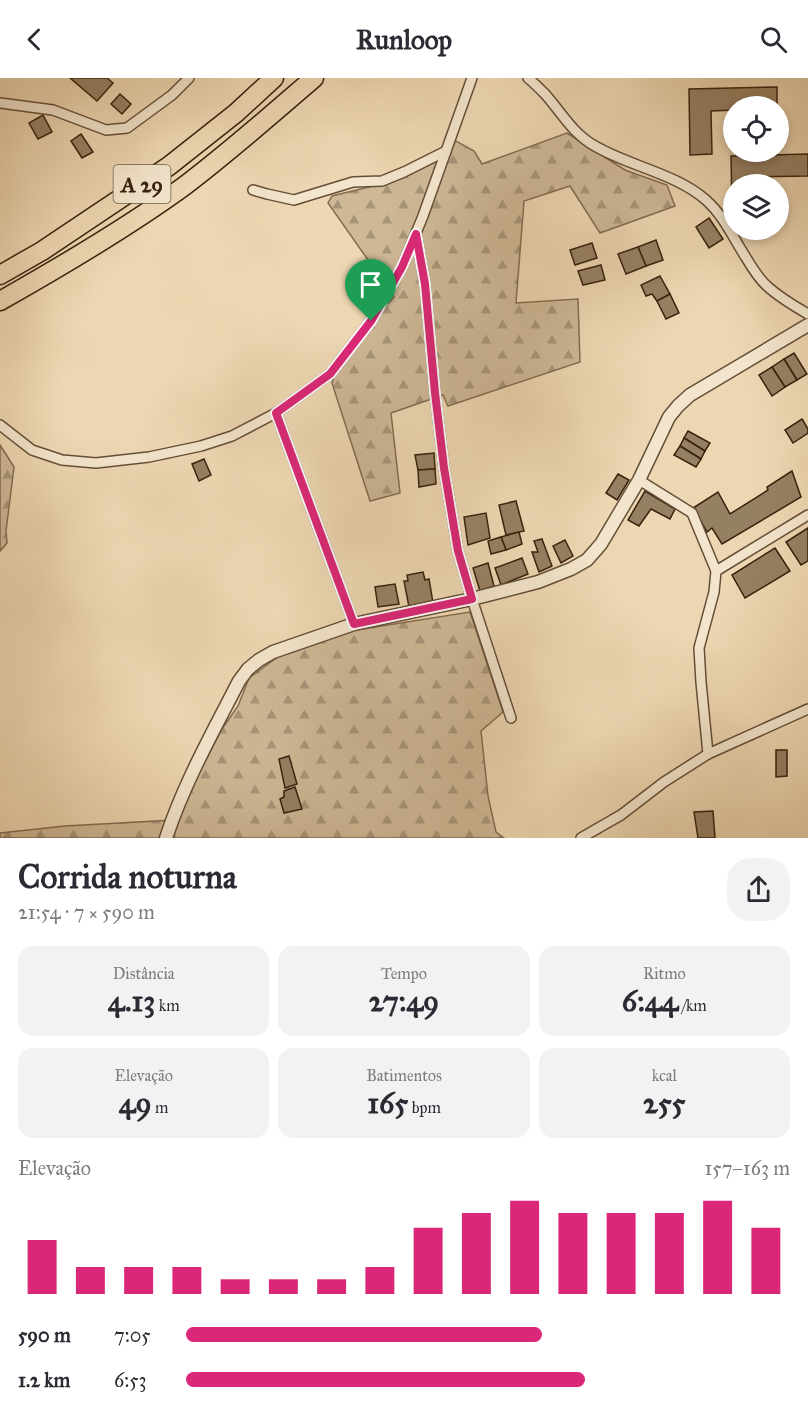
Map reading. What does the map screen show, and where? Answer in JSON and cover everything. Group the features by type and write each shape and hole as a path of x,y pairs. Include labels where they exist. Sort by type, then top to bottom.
{"highway":[{"name":"A 29","path":"0,275 42,251 169,166 236,113 274,78"},
{"name":"A 29","path":"0,301 51,273 183,187 314,78"}],"street":[{"path":"0,103 53,110 106,130 127,129 172,95 189,78"},
{"path":"0,425 32,450 62,460 96,463 149,457 201,446 232,436 276,413 330,374 371,321 402,267 423,216 472,78"},
{"path":"528,78 586,140 622,159 696,191 716,208 746,259 766,285 808,314"},
{"path":"253,190 294,200 353,182 382,181 446,151"},
{"path":"416,234 425,284 444,468 458,551 511,718"},
{"path":"166,838 196,764 239,681 259,660 273,652 354,624 472,599 538,582 563,573 587,560 601,544 639,480 669,417 678,406 690,395 808,325"},
{"path":"276,413 354,624"},
{"path":"639,480 692,513 716,571 716,583 699,648 708,754"},
{"path":"716,571 808,515"},
{"path":"581,838 621,815 664,782 708,754 808,710"}],"green space":[{"path":"567,133 625,170 667,185 675,206 600,233 570,186 524,201 516,303 578,299 580,362 448,406 443,395 391,413 400,493 370,501 332,383 340,359 394,297 328,203 332,196 369,187 411,169 456,141 474,151 482,164"},
{"path":"0,445 14,467 6,531 7,543 0,551"},
{"path":"470,612 503,712 481,731 488,796 496,832 504,838 0,838 0,833 65,826 174,820 222,729 238,706 249,678 279,656 331,634"}],"building":[{"path":"70,78 107,78 113,83 97,101"},
{"path":"777,87 777,96 723,96 723,110 711,111 712,154 690,155 689,89"},
{"path":"120,94 131,104 122,114 111,104"},
{"path":"43,115 52,132 38,139 29,123"},
{"path":"81,134 93,152 82,158 71,141"},
{"path":"789,154 808,154 808,176 731,174 731,162 789,162"},
{"path":"709,218 723,239 709,248 696,227"},
{"path":"656,240 663,260 646,266 638,247"},
{"path":"592,243 597,258 575,265 570,250"},
{"path":"638,247 646,266 626,274 618,254"},
{"path":"601,265 605,280 583,285 578,271"},
{"path":"660,276 670,294 657,301 652,294 646,296 641,285"},
{"path":"670,294 679,313 666,319 657,301"},
{"path":"794,353 807,374 797,380 784,359"},
{"path":"784,359 797,380 785,387 772,367"},
{"path":"772,367 785,387 772,396 759,375"},
{"path":"802,419 808,433 793,443 785,430"},
{"path":"688,431 710,443 705,451 684,438"},
{"path":"684,438 705,451 701,459 680,446"},
{"path":"680,446 701,459 696,467 674,455"},
{"path":"434,453 435,469 418,470 415,455"},
{"path":"204,459 211,475 199,481 192,464"},
{"path":"435,469 436,484 419,487 418,470"},
{"path":"792,471 801,497 722,544 712,528 707,532 693,508 718,492 730,514 768,490 767,487"},
{"path":"618,474 629,480 617,500 606,493"},
{"path":"645,491 675,509 670,519 651,509 639,526 628,520"},
{"path":"516,501 524,531 506,535 499,505"},
{"path":"486,513 490,538 468,545 464,517"},
{"path":"808,528 808,561 801,565 786,542"},
{"path":"519,532 522,544 506,550 501,537"},
{"path":"501,537 506,550 491,554 488,541"},
{"path":"542,539 552,566 539,572 532,552 538,552 534,541"},
{"path":"565,540 573,556 561,563 553,546"},
{"path":"775,548 790,571 745,598 732,575"},
{"path":"522,558 528,574 501,585 495,568"},
{"path":"488,563 494,586 480,591 473,568"},
{"path":"423,572 425,580 429,579 433,603 409,607 404,581 408,581 407,575"},
{"path":"395,584 399,604 378,607 375,587"},
{"path":"776,750 787,750 787,776 776,777"},
{"path":"289,756 297,784 285,788 279,759"},
{"path":"295,787 302,809 284,813 280,799 284,797 284,791"},
{"path":"713,811 715,838 698,838 694,812"}],"route":[{"path":"416,234 425,284 444,468 458,551 472,599 354,624 276,413 330,374 371,321 402,267 416,234"}]}
